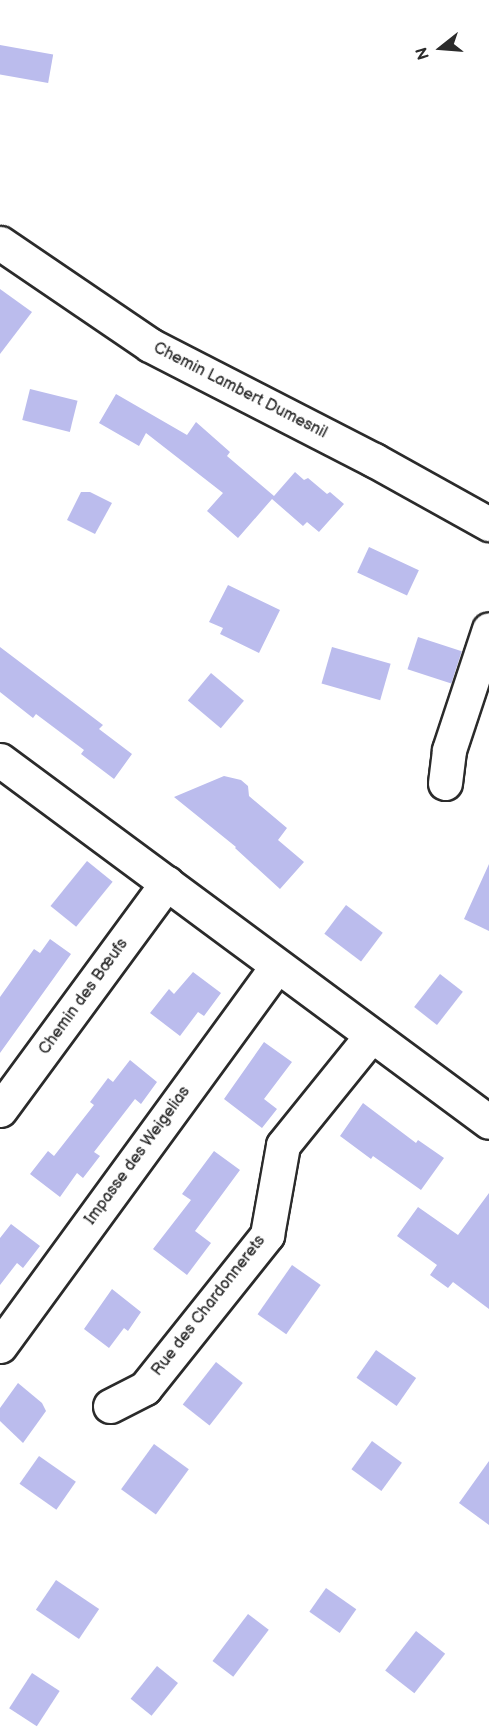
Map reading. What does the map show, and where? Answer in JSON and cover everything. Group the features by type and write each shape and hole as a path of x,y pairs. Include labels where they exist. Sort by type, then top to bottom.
{"street":[{"name":"Chemin Lambert Dumesnil","path":"0,243 150,345 374,459 489,524"},
{"path":"445,783 449,750 489,629"},
{"path":"0,760 167,883 276,967 489,1122"},
{"name":"Chemin des Bœufs","path":"0,1110 167,883"},
{"name":"Impasse des Weigelias","path":"0,1346 276,967"},
{"name":"Rue des Chardonnerets","path":"110,1406 145,1388 267,1235 283,1145 371,1036"}],"building":[{"path":"0,45 53,54 48,83 0,74"},
{"path":"0,289 32,312 0,354"},
{"path":"30,389 78,401 70,432 22,420"},
{"path":"116,394 187,435 196,422 230,452 227,456 274,496 295,472 304,480 308,478 327,494 330,492 344,504 319,532 307,522 303,526 272,499 238,538 207,511 223,493 146,433 139,446 99,423"},
{"path":"81,492 90,492 112,503 95,534 67,520"},
{"path":"369,547 419,570 407,596 357,572"},
{"path":"228,585 280,610 259,653 220,634 223,628 209,622"},
{"path":"418,637 462,651 451,684 407,669"},
{"path":"0,647 103,725 99,729 132,754 114,779 81,754 84,750 36,714 33,718 0,692"},
{"path":"332,647 391,664 380,700 322,684"},
{"path":"211,673 244,701 221,728 188,701"},
{"path":"224,776 241,780 248,786 249,796 287,828 278,840 304,862 280,889 236,847 174,797"},
{"path":"87,861 113,882 76,927 50,906"},
{"path":"489,864 489,931 464,919"},
{"path":"346,905 383,933 361,961 324,934"},
{"path":"50,939 71,954 0,1053 0,997 34,949 40,953"},
{"path":"193,972 221,993 204,1016 198,1012 180,1036 150,1013 169,989 174,994"},
{"path":"440,974 463,992 437,1025 414,1007"},
{"path":"264,1042 292,1062 264,1099 277,1109 262,1128 224,1099"},
{"path":"130,1060 157,1082 141,1104 135,1099 94,1152 100,1156 83,1178 77,1173 60,1197 30,1174 48,1151 54,1156 94,1105 90,1102 108,1078 113,1082"},
{"path":"363,1103 416,1143 418,1140 444,1158 421,1190 373,1156 371,1159 340,1136"},
{"path":"214,1151 240,1170 195,1231 211,1243 187,1275 153,1249 191,1200 182,1194"},
{"path":"489,1193 489,1309 453,1282 448,1288 430,1275 437,1265 397,1236 418,1207 458,1235"},
{"path":"11,1224 40,1246 23,1268 17,1263 0,1285 0,1238"},
{"path":"292,1265 321,1285 286,1334 258,1314"},
{"path":"112,1289 141,1312 128,1331 124,1328 109,1348 84,1329"},
{"path":"376,1350 416,1378 397,1406 356,1378"},
{"path":"216,1362 243,1383 210,1425 183,1405"},
{"path":"18,1383 42,1403 46,1411 23,1443 0,1421 0,1408"},
{"path":"372,1441 402,1463 381,1491 351,1469"},
{"path":"154,1444 189,1469 156,1515 121,1489"},
{"path":"39,1456 76,1482 56,1510 19,1484"},
{"path":"489,1461 489,1525 459,1503"},
{"path":"56,1580 99,1609 79,1639 36,1610"},
{"path":"326,1588 356,1609 340,1633 309,1612"},
{"path":"248,1614 269,1630 233,1677 212,1661"},
{"path":"416,1631 445,1654 414,1693 385,1670"},
{"path":"157,1666 178,1683 152,1716 131,1699"},
{"path":"32,1673 60,1691 37,1726 9,1708"}]}
